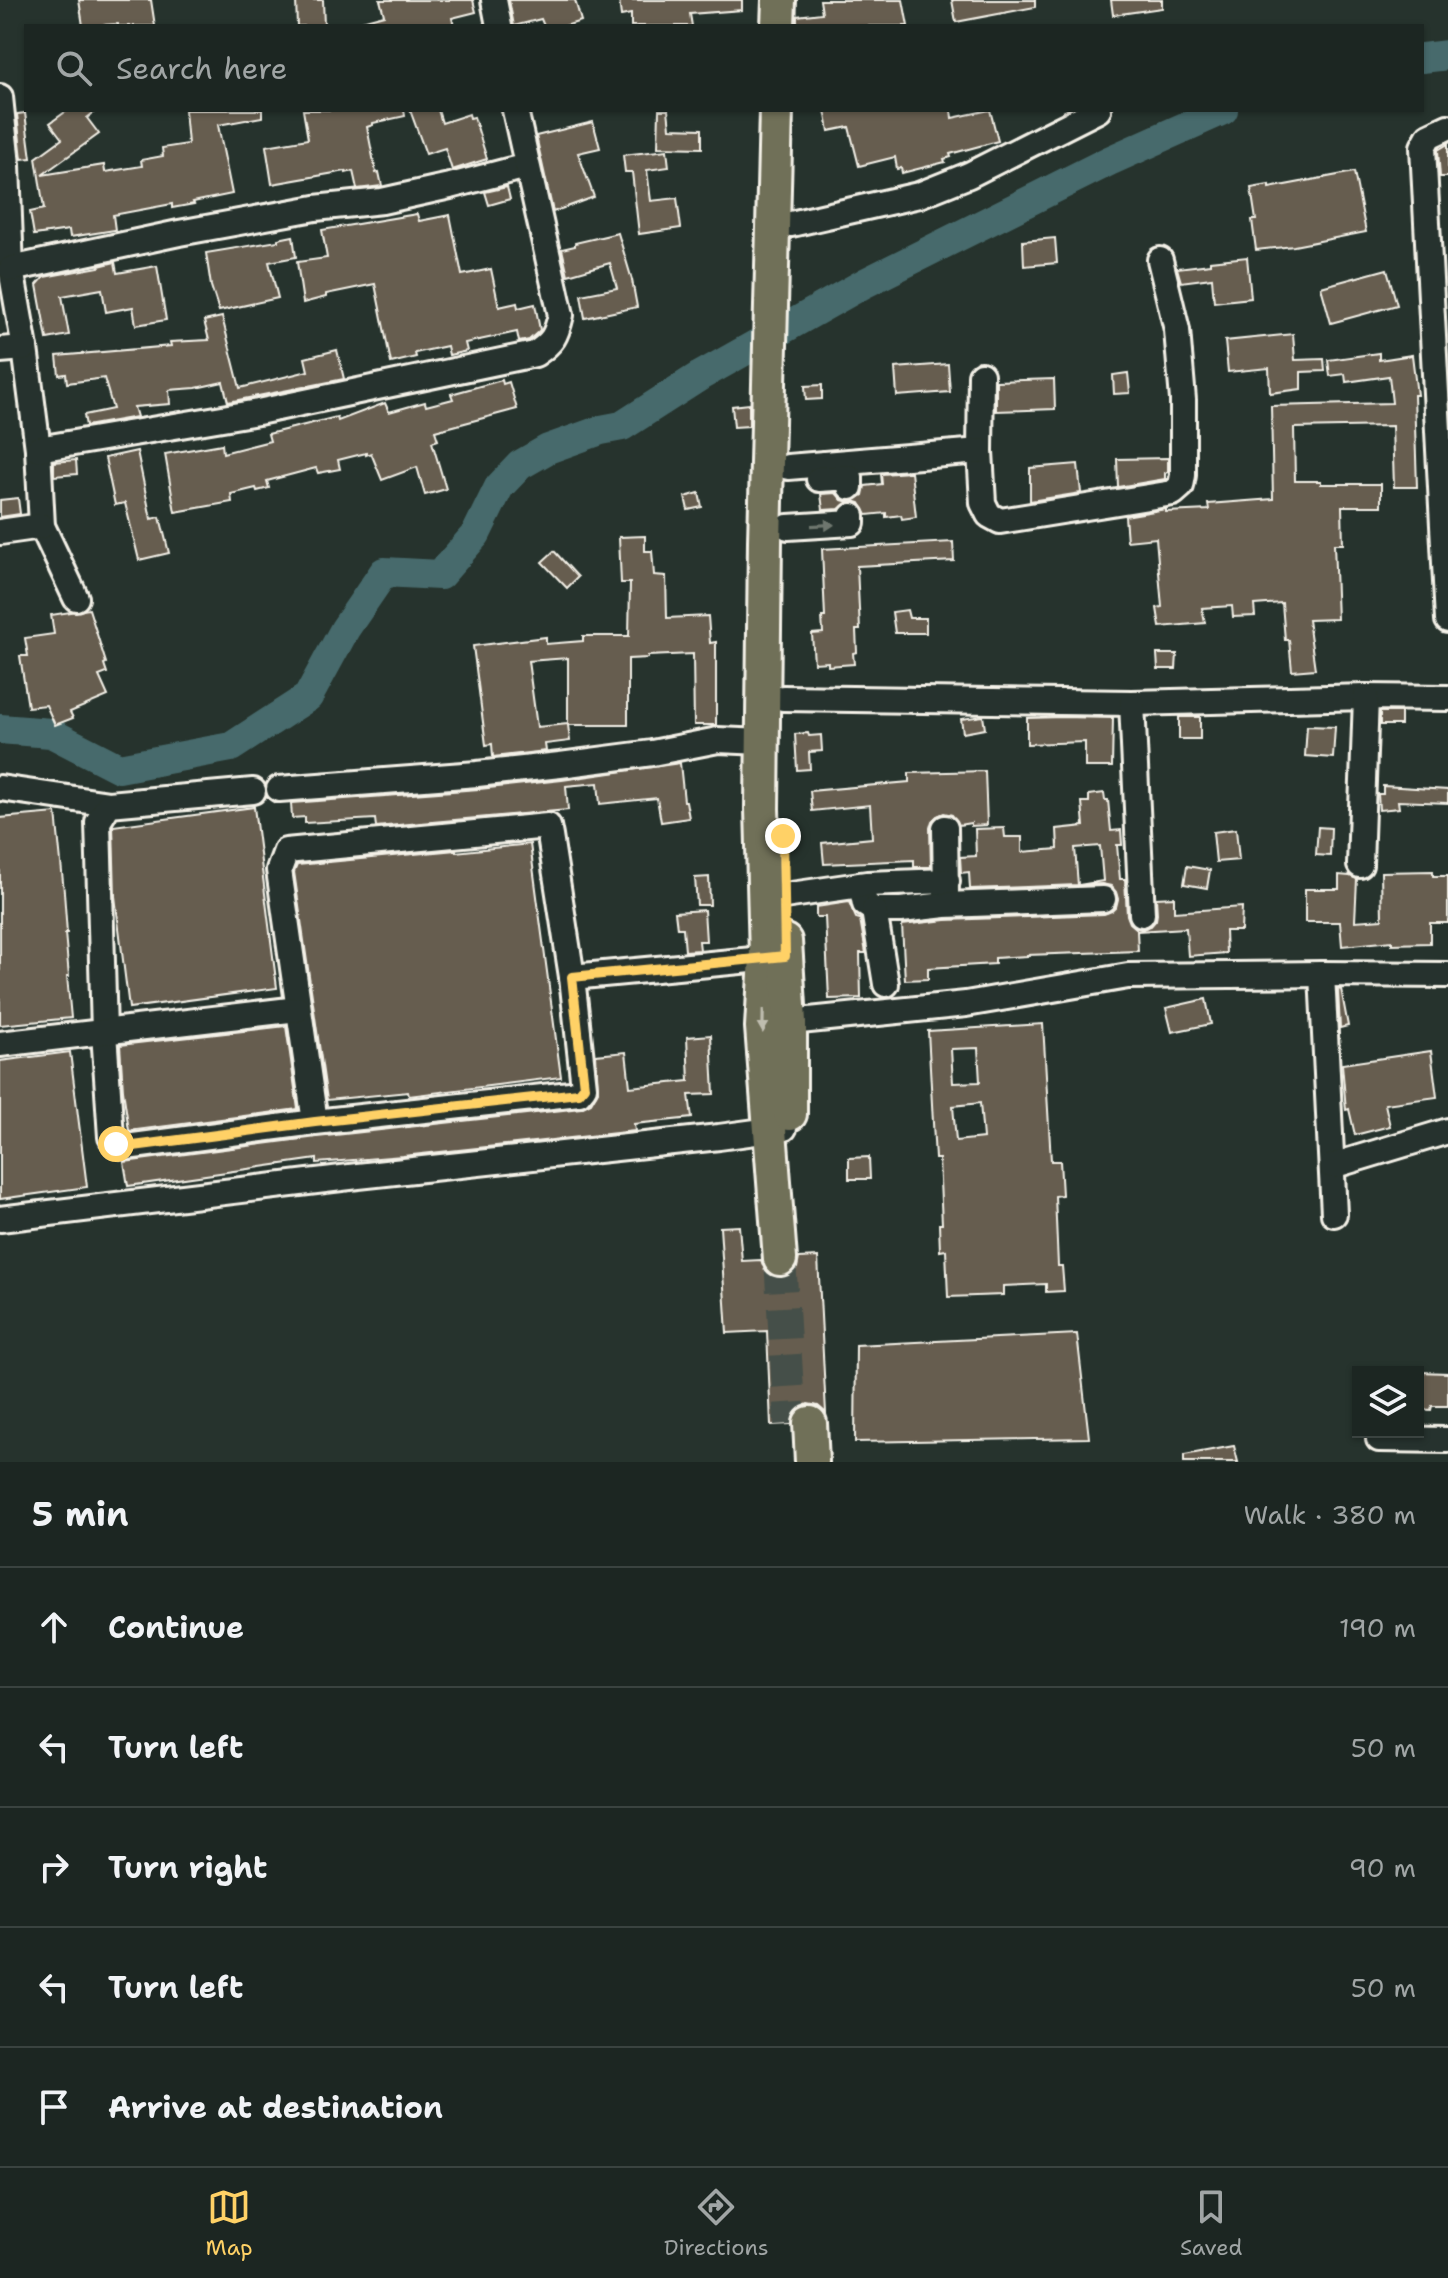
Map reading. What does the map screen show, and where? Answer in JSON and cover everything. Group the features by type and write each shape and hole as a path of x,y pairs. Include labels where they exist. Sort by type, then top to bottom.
{"main road":[{"path":"778,24 779,0"},
{"path":"794,24 795,0"},
{"path":"776,112 781,335 788,474 783,698 784,896 762,1027 781,1128 790,1258"},
{"path":"781,1128 788,1097 790,1022 776,957 763,742 765,541 791,224 793,112"},
{"path":"791,1462 800,1423 812,1462"}],"street":[{"path":"494,0 499,24"},
{"path":"0,97 11,269 38,449 42,526 76,598"},
{"path":"38,449 258,412 535,354 550,344 557,333 561,315 515,112"},
{"path":"791,224 919,195 969,175 1062,120 1091,112"},
{"path":"1448,127 1429,136 1423,147 1448,620"},
{"path":"11,269 224,224 315,208 382,201 527,166"},
{"path":"981,375 980,451 983,503 989,515 1000,521 1173,493 1181,486 1184,436 1177,330 1160,260"},
{"path":"0,350 25,348"},
{"path":"788,474 980,451"},
{"path":"788,474 850,477 850,487"},
{"path":"788,527 852,523 852,516"},
{"path":"0,532 42,526"},
{"path":"1360,865 1366,697"},
{"path":"783,698 1132,703 1448,698"},
{"path":"1132,703 1142,914"},
{"path":"279,789 546,766 652,753 718,740 763,742"},
{"path":"0,788 109,804 253,791"},
{"path":"109,804 98,822 104,1032 111,1137 116,1144 126,1147 315,1122 579,1093 584,1087 572,977 548,826 286,851 279,870 315,1122"},
{"path":"945,828 946,893"},
{"path":"784,896 919,880 946,893"},
{"path":"861,885 865,904 874,910 901,910 946,893 1103,899"},
{"path":"874,910 886,984"},
{"path":"572,977 776,957"},
{"path":"1322,974 1334,1214"},
{"path":"790,1022 966,1004 1128,976 1448,975"},
{"path":"0,1044 298,1009"},
{"path":"0,1219 781,1128"},
{"path":"1332,1166 1448,1131"},
{"path":"1379,1439 1448,1440"}],"building":[{"path":"79,0 151,0 155,24 83,24"},
{"path":"296,0 323,0 324,24 297,24"},
{"path":"380,0 473,0 476,12 452,18 454,24 358,24 384,15"},
{"path":"509,0 575,0 581,21 543,24 541,19 514,24"},
{"path":"619,0 742,0 742,10 690,14 692,24 631,24 631,14 621,16"},
{"path":"820,0 903,0 908,24 797,24 797,16 822,13"},
{"path":"952,0 1035,0 1035,7 956,22"},
{"path":"1111,0 1162,0 1162,8 1113,15"},
{"path":"65,112 94,112 87,118 99,134 42,175 104,165 105,172 142,166 141,160 163,156 162,148 188,144 185,112 262,112 262,117 218,125 232,194 172,208 172,204 113,215 115,230 70,237 69,230 34,235 30,212 44,209 36,158 62,139 50,123"},
{"path":"303,112 404,112 405,116 367,127 376,173 379,172 382,186 357,189 353,171 272,184 266,146 308,139"},
{"path":"411,112 439,112 442,123 469,114 470,118 474,117 487,159 452,170 445,148 426,154"},
{"path":"659,112 668,112 670,128 702,129 702,148 658,147"},
{"path":"825,112 951,112 952,118 991,112 998,141 950,154 951,157 944,159 945,162 902,173 901,168 897,169 895,157 859,166 849,127 829,131"},
{"path":"25,113 31,158 22,159 17,114"},
{"path":"593,122 600,148 578,153 594,197 553,212 536,136"},
{"path":"1448,144 1448,177 1440,177 1438,150"},
{"path":"667,150 669,167 647,170 651,201 677,198 681,228 639,234 632,172 625,172 623,155"},
{"path":"1354,172 1366,232 1256,250 1252,220 1256,220 1251,188 1269,185 1269,188"},
{"path":"507,187 510,199 489,205 485,192"},
{"path":"417,214 419,221 450,215 462,275 491,269 499,307 517,303 518,308 535,304 540,330 529,340 519,342 517,332 465,343 467,351 449,355 447,346 415,353 416,357 391,363 375,284 326,294 326,297 303,303 297,262 327,258 322,230"},
{"path":"618,233 637,307 585,318 581,295 617,288 610,263 568,275 562,249"},
{"path":"293,236 296,257 269,262 278,298 219,311 206,253"},
{"path":"1055,238 1057,263 1024,266 1023,241"},
{"path":"1247,257 1251,298 1214,302 1212,278 1181,282 1177,268 1210,264 1210,261"},
{"path":"115,262 117,273 157,266 166,320 136,325 133,307 106,312 102,289 62,296 69,335 47,339 37,285 44,277"},
{"path":"1387,269 1397,305 1331,323 1321,287"},
{"path":"222,317 240,388 308,371 305,358 337,350 344,379 228,402 223,382 169,390 170,404 134,407 137,417 86,426 84,415 113,409 104,378 67,383 66,374 59,375 57,356 209,340 204,321"},
{"path":"1293,334 1295,360 1324,359 1325,371 1301,372 1301,389 1270,393 1269,368 1228,372 1225,341"},
{"path":"1379,353 1379,360 1412,355 1417,395 1414,395 1417,487 1394,487 1392,426 1294,428 1295,481 1381,484 1381,506 1342,506 1343,544 1334,544 1337,619 1308,620 1315,669 1292,671 1289,640 1285,640 1282,603 1254,605 1255,616 1233,617 1232,606 1202,608 1205,623 1160,627 1157,608 1162,607 1156,538 1127,541 1125,516 1166,509 1166,512 1209,510 1208,504 1273,499 1271,406 1392,403 1389,376 1346,382 1345,374 1330,376 1328,360"},
{"path":"948,364 950,392 897,396 895,368"},
{"path":"1128,373 1130,393 1114,394 1113,375"},
{"path":"1054,379 1055,409 996,411 996,381"},
{"path":"502,380 503,384 509,382 517,409 435,431 438,440 432,442 446,489 425,495 417,467 382,480 371,453 366,453 338,460 340,469 318,473 316,468 267,481 269,488 231,494 232,502 175,512 165,454 222,444 223,453 270,441 268,434 337,417 338,421 385,403 389,412 425,402 426,406 453,399 451,394"},
{"path":"822,385 822,399 806,400 805,386"},
{"path":"749,404 749,426 734,427 732,406"},
{"path":"137,451 151,519 160,517 169,553 139,560 125,503 115,505 105,458"},
{"path":"1168,458 1165,479 1118,487 1117,459"},
{"path":"76,460 77,474 54,476 54,462"},
{"path":"1078,464 1081,493 1030,501 1030,468"},
{"path":"911,472 916,517 886,517 886,513 867,515 860,503 853,501 863,495 865,486 882,484 881,474"},
{"path":"699,493 702,507 688,510 685,497"},
{"path":"836,493 849,502 839,509 823,510 821,494"},
{"path":"18,498 20,514 0,517 0,500"},
{"path":"645,536 645,551 652,551 654,575 666,576 667,618 708,616 710,643 716,642 716,725 694,725 693,654 648,656 628,659 628,725 568,725 570,741 545,744 546,751 493,757 492,744 486,745 473,646 546,637 546,644 583,641 583,636 629,636 630,583 621,583 619,537","holes":["568,658 568,724 537,727 528,661"]},
{"path":"953,542 954,561 857,566 860,630 856,630 854,664 828,666 828,662 814,663 812,634 823,633 822,617 825,617 822,549"},
{"path":"554,551 578,577 567,588 542,562"},
{"path":"89,609 106,663 107,673 99,676 108,696 70,712 73,718 55,725 46,705 28,707 20,656 28,656 25,638 54,634 51,615"},
{"path":"907,610 909,618 926,618 926,633 895,633 892,612"},
{"path":"1157,654 1177,654 1176,669 1158,669"},
{"path":"1380,712 1401,712 1401,725 1380,725"},
{"path":"983,716 985,729 963,733 961,719"},
{"path":"1179,717 1200,717 1200,739 1179,739"},
{"path":"1027,718 1113,718 1112,767 1085,767 1085,742 1027,744"},
{"path":"1307,726 1335,727 1333,758 1305,756"},
{"path":"808,733 809,736 821,735 822,751 809,752 810,769 797,770 795,734"},
{"path":"680,763 689,818 661,822 657,798 600,804 598,783 566,786 568,810 376,827 375,819 305,823 305,817 292,818 291,803 479,789"},
{"path":"985,771 987,825 959,825 952,815 944,813 937,816 930,828 931,867 914,867 914,860 824,864 822,843 872,838 870,805 812,811 810,791 909,782 909,773"},
{"path":"1383,786 1448,790 1448,803 1398,801 1399,808 1379,810 1378,794 1383,794"},
{"path":"1104,793 1105,800 1108,800 1111,831 1121,830 1122,845 1117,845 1120,879 1125,879 1130,923 1142,929 1151,926 1156,920 1156,898 1174,897 1174,912 1242,907 1241,931 1225,931 1226,953 1188,956 1186,928 1137,931 1138,951 995,958 995,964 928,968 928,979 905,980 902,925 946,920 1104,914 1112,911 1118,899 1111,886 1079,885 1103,881 1100,846 1075,848 1078,885 970,889 969,872 961,873 960,857 976,856 975,829 1004,828 1005,837 1022,837 1022,852 1058,849 1057,829 1084,826 1082,802 1089,802 1089,795"},
{"path":"254,807 277,988 129,1008 115,896 113,826"},
{"path":"56,813 71,1018 0,1025 0,818"},
{"path":"1318,827 1331,828 1330,856 1316,855"},
{"path":"1236,829 1239,860 1216,862 1213,832"},
{"path":"530,844 561,1077 409,1096 408,1092 327,1100 294,872 297,865"},
{"path":"1187,866 1210,870 1207,888 1184,884"},
{"path":"1433,871 1433,876 1448,876 1448,923 1430,923 1430,943 1392,944 1392,941 1342,946 1340,922 1305,922 1305,889 1339,889 1339,875 1357,879 1355,921 1382,919 1381,872"},
{"path":"709,877 710,905 697,905 695,878"},
{"path":"849,902 856,918 860,919 866,953 860,953 861,998 829,999 825,917 816,917 816,907"},
{"path":"704,910 706,941 699,941 700,950 685,951 683,928 677,928 675,912"},
{"path":"1341,989 1348,1026 1340,1028 1338,990"},
{"path":"1206,999 1211,1024 1172,1032 1166,1008"},
{"path":"1043,1024 1051,1161 1060,1161 1062,1195 1055,1196 1058,1266 1062,1266 1064,1291 1046,1292 1046,1284 1003,1286 1003,1295 948,1297 946,1250 940,1251 939,1159 935,1159 928,1031","holes":["978,1048 980,1082 953,1083 951,1049","980,1103 983,1138 956,1141 953,1106"]},
{"path":"286,1026 298,1109 129,1131 120,1045"},
{"path":"711,1035 714,1094 689,1095 692,1118 634,1124 635,1131 403,1156 317,1163 317,1159 128,1186 124,1162 581,1108 591,1103 598,1091 596,1055 626,1052 630,1087 689,1081 687,1037"},
{"path":"1431,1051 1437,1097 1385,1104 1390,1126 1355,1135 1349,1109 1346,1110 1342,1064"},
{"path":"70,1052 87,1187 0,1199 0,1061"},
{"path":"869,1157 870,1179 849,1179 849,1158"},
{"path":"739,1226 742,1261 761,1260 765,1270 773,1276 782,1278 791,1274 797,1268 799,1258 818,1257 826,1413 818,1406 808,1404 799,1408 791,1424 771,1425 767,1331 727,1333 720,1227"},
{"path":"1077,1334 1089,1438 855,1442 856,1345"},
{"path":"1424,1372 1448,1373 1448,1406 1432,1406 1431,1410 1424,1409"},
{"path":"1234,1446 1238,1462 1184,1462 1184,1455"}],"waterway":[{"path":"1424,58 1448,55"},
{"path":"0,729 51,733 119,768 231,747 308,697 345,629 384,572 440,575 476,534 499,487 520,465 548,449 601,430 622,426 700,376 865,283 1109,161 1219,112"}],"tunnel":[{"path":"780,1259 790,1424"}],"route":[{"path":"116,1144 126,1147 315,1122 579,1093 584,1087 572,977 785,956 783,836"}]}
